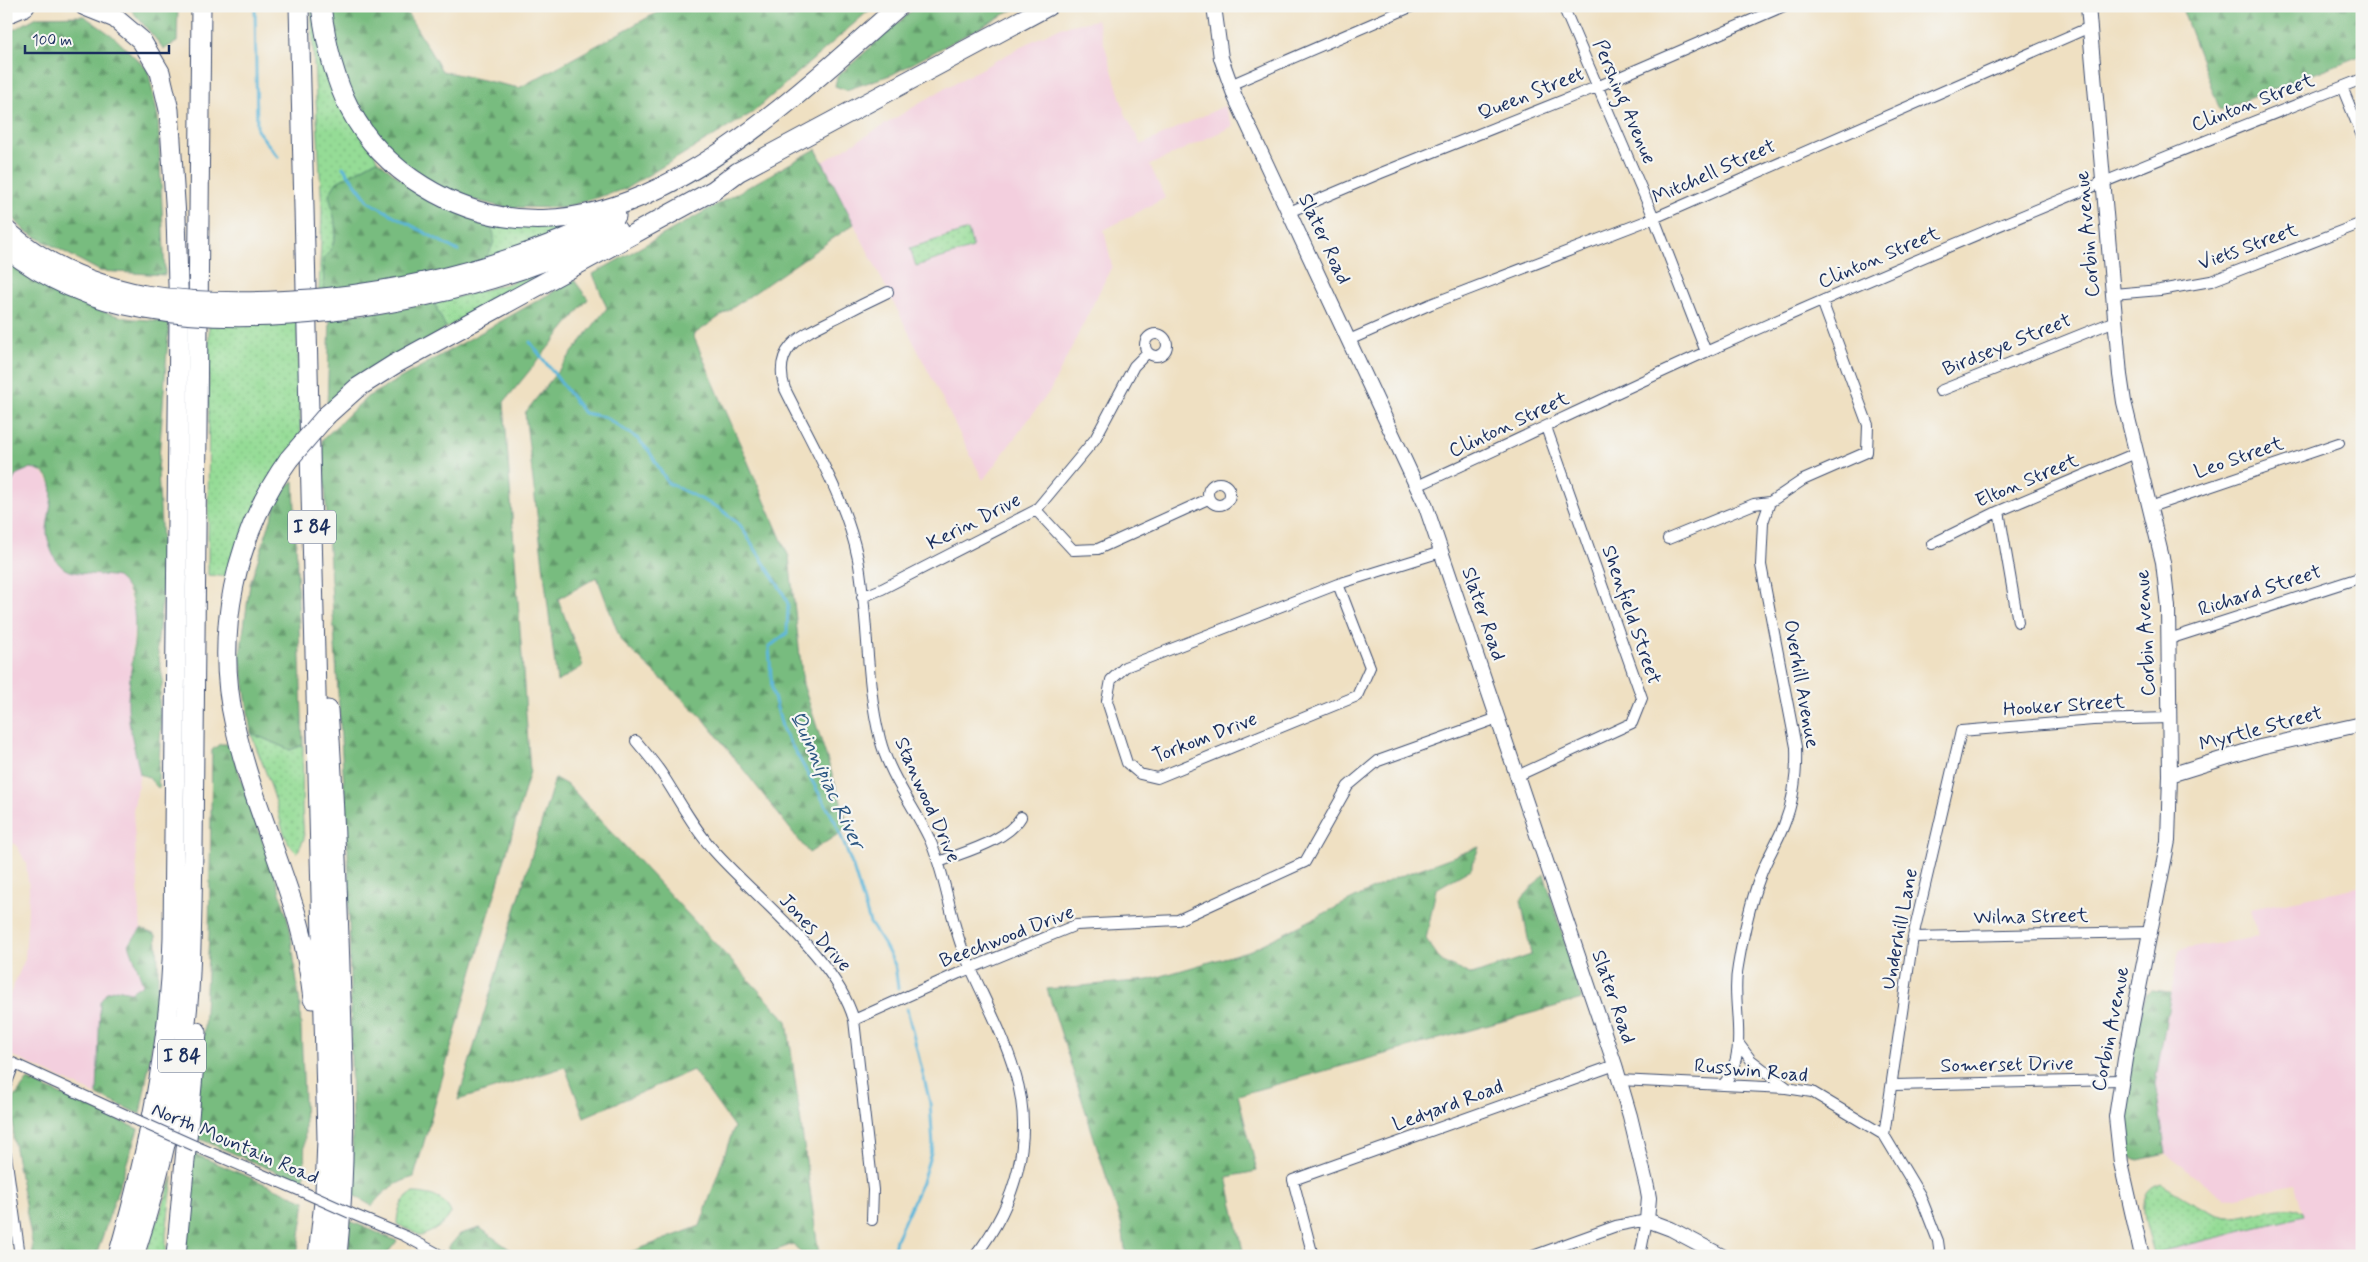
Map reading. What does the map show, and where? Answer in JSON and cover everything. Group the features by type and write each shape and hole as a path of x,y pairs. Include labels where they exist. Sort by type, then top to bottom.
{"highway":[{"path":"6,14 25,6"},
{"path":"85,6 115,18 136,34 152,56 163,79 169,110 178,272 172,970 165,1047 156,1106 118,1256"},
{"name":"I 84","path":"134,1256 164,1147 180,1068 190,975 194,850 201,6"},
{"name":"I 84","path":"299,6 327,1158 318,1256"},
{"path":"321,6 332,68 353,116 368,137 391,162 419,184 442,197 467,208 499,215 529,219 558,218 613,208 670,184"},
{"path":"333,304 427,282 512,259 605,221 656,195 670,184 726,149 771,115 899,6"},
{"path":"6,248 34,268 67,286 100,298 145,302 236,316 333,304 400,302 439,293 524,269 594,241 713,180 738,172 1048,6"},
{"path":"324,1049 301,933 240,745 231,710 227,674 228,617 239,563 260,507 289,459 327,415 358,388 390,367 697,199 726,182 738,172"},
{"path":"6,230 30,250 71,273 145,302"},
{"path":"314,622 326,687 336,828 345,1142 337,1256"},
{"path":"176,1256 196,1041 201,956 203,888 194,850"}],"main road":[{"name":"Slater Road","path":"1214,6 1217,42 1230,84 1417,486 1441,552 1619,1080 1630,1116 1647,1188 1649,1198 1647,1220"},
{"name":"Corbin Avenue","path":"2088,6 2121,382 2167,585 2170,775 2168,841 2121,1080 2116,1118 2118,1145 2142,1256"},
{"name":"Myrtle Street","path":"2170,775 2260,747 2362,724"},
{"path":"1647,1220 1671,1229 1722,1256"}],"street":[{"path":"1230,84 1413,6"},
{"name":"Pershing Avenue","path":"1563,6 1599,86 1654,218 1706,352"},
{"name":"Queen Street","path":"1289,212 1599,86 1784,6"},
{"name":"Mitchell Street","path":"1349,340 1431,304 1654,218 2090,27"},
{"name":"Clinton Street","path":"1417,486 1706,352 1822,301 2103,182 2362,79"},
{"path":"2342,87 2362,136"},
{"name":"Viets Street","path":"2113,294 2160,290 2211,281 2362,223"},
{"name":"Stanwood Drive","path":"888,292 795,341 783,358 781,369 785,389 849,525 857,558 867,661 880,738 886,759 928,837 939,862 959,938 1015,1074 1020,1092 1023,1130 1018,1170 1010,1199 996,1226 975,1256"},
{"path":"1668,539 1754,504 1770,502 1803,480 1866,452 1868,425 1822,301"},
{"name":"Birdseye Street","path":"1940,391 2115,321"},
{"name":"Kerin Drive","path":"862,597 882,589 1036,510 1095,439 1134,366 1148,353"},
{"name":"Shenfield Street","path":"1517,776 1632,723 1642,698 1546,427"},
{"name":"Leo Street","path":"2150,507 2339,443"},
{"name":"Elton Street","path":"1932,544 1998,511 2136,453"},
{"path":"1036,510 1073,550 1098,549 1208,499"},
{"name":"Overhill Avenue","path":"1724,1084 1736,1065 1739,1044 1735,1005 1737,969 1748,919 1760,877 1784,824 1794,791 1797,768 1796,747 1761,565 1763,522 1770,502"},
{"path":"1998,511 2018,622"},
{"name":"Torkom Drive","path":"1338,584 1370,667 1356,696 1157,778 1140,774 1127,763 1107,701 1111,680 1125,667 1338,584 1441,552"},
{"name":"Richard Street","path":"2169,639 2362,577"},
{"name":"Beechwood Drive","path":"854,1020 971,968 1076,925 1178,920 1305,862 1348,786 1378,761 1498,718"},
{"name":"Hooker Street","path":"1961,731 2093,720 2169,718"},
{"name":"Underhill Lane","path":"1884,1136 1893,1085 1913,937 1961,731"},
{"name":"Jones Drive","path":"636,741 661,772 696,827 715,852 808,948 834,978 850,1005 854,1020 873,1190 872,1220"},
{"path":"939,862 1003,836 1017,824 1021,817"},
{"name":"Wilna Street","path":"1913,937 2150,932"},
{"path":"1739,1044 1751,1060 1786,1088"},
{"path":"6,1085 10,1062"},
{"name":"North Mountain Road","path":"10,1062 195,1146 405,1236 442,1256"},
{"name":"Ledyard Road","path":"1313,1256 1293,1180 1614,1065"},
{"name":"Russwin Road","path":"1619,1080 1724,1084 1786,1088 1812,1092 1884,1136 1920,1195 1938,1242 1940,1256"},
{"name":"Somerset Drive","path":"1893,1085 2121,1080"},
{"path":"6,1155 20,1256"},
{"path":"1533,1256 1616,1226 1647,1220"},
{"name":"Slater Road","path":"1640,1256 1647,1220"}],"shaded area":[{"path":"1097,20 1125,113 1141,145 1224,106 1233,126 1150,165 1165,198 1104,230 1112,266 1050,391 983,480 854,224 699,282 788,183 940,91 1032,41 1061,27"},
{"path":"34,468 44,474 52,487 53,500 81,573 117,577 125,586 135,614 128,703 140,774 133,811 141,929 129,944 143,984 131,992 116,989 100,1002 97,1095 6,1053 6,1003 25,959 29,890 26,863 17,846 6,838 6,491 15,475 26,469"},
{"path":"2362,886 2362,1256 2155,1256 2154,1253 2304,1216 2295,1185 2226,1199 2166,1154 2155,1083 2179,950 2258,937 2251,909"}],"green space":[{"path":"128,6 178,6 177,42 164,49"},
{"path":"311,6 316,6 377,160 337,182 330,194 336,228 333,244 323,259 324,292 319,292 322,211"},
{"path":"329,6 403,6 442,71 519,88 669,6 874,6 752,113 625,189 563,208 502,207 442,192 391,153 370,126 352,96 331,42"},
{"path":"917,6 1020,6 893,74 846,90 835,86 837,77"},
{"path":"2181,6 2362,6 2362,55 2220,110"},
{"path":"84,16 114,37 148,70 158,117 165,275 100,271 25,231 6,210 6,34 37,17"},
{"path":"816,149 854,224 693,335 789,557 803,684 849,827 809,853 703,718 621,641 597,577 558,599 583,666 557,682 525,413 607,308 593,274"},
{"path":"377,160 412,188 431,200 451,210 479,218 489,224 494,233 494,242 484,261 446,271 324,292 323,259 333,244 335,236 335,220 329,194 337,182"},
{"path":"486,221 508,226 570,225 571,228 484,261"},
{"path":"968,230 973,248 916,266 910,248"},
{"path":"583,252 446,328 434,303 510,283"},
{"path":"6,258 47,287 76,302 123,317 169,324 158,471 164,579 157,648 163,680 159,700 161,725 158,782 160,786 158,788 148,777 140,774 129,723 128,706 135,619 127,588 117,577 72,572 64,568 56,560 47,534 52,493 51,484 48,477 41,471 31,468 17,474 6,491"},
{"path":"574,280 588,299 504,402 530,771 414,1177 390,1188 372,1206 353,1195 348,849 322,440 367,397"},
{"path":"434,303 446,328 327,408 330,318"},
{"path":"209,321 297,321 301,435 229,577 208,575"},
{"path":"294,481 303,745 290,750 251,733 240,656 250,584 280,492"},
{"path":"251,733 290,750 303,745 302,807 304,839 297,853 291,847 284,833 272,788"},
{"path":"220,744 229,744 277,882 290,928 300,1006 305,1123 304,1184 193,1136 204,1029 209,935 212,750"},
{"path":"555,778 569,786 787,1021 819,1256 804,1256 793,1244 760,1256 620,1256 700,1226 734,1127 693,1070 584,1117 565,1067 458,1100"},
{"path":"1479,847 1471,869 1436,889 1426,939 1442,962 1472,975 1531,955 1521,900 1544,874 1582,999 1238,1095 1257,1171 1227,1177 1244,1256 1126,1256 1122,1226 1047,989 1148,980 1251,950 1395,878"},
{"path":"141,929 156,935 158,980 155,1025 140,1114 97,1095 100,1002 107,992 116,989 131,992 143,984 129,944"},
{"path":"2152,991 2171,993 2155,1083 2166,1154 2138,1160 2127,1155 2126,1125 2131,1059 2145,995"},
{"path":"28,1080 138,1129 96,1256 33,1256 13,1138 14,1098"},
{"path":"190,1152 305,1201 297,1256 181,1256"},
{"path":"173,1177 166,1233 166,1256 145,1256"},
{"path":"2162,1184 2215,1214 2231,1217 2278,1208 2288,1208 2296,1209 2303,1213 2304,1216 2154,1253 2144,1213 2144,1203 2152,1188"},
{"path":"413,1193 435,1197 445,1203 451,1213 439,1227 421,1236 397,1224 401,1206 405,1199"},
{"path":"350,1221 397,1241 385,1256 348,1256"},
{"path":"480,1228 519,1256 460,1256 448,1248 460,1234"}],"waterway":[{"name":"Quinnipiac River","path":"255,6 257,130 278,157"},
{"name":"Quinnipiac River","path":"343,167 369,202 458,251"},
{"name":"Quinnipiac River","path":"530,342 584,413 605,417 638,439 649,451 668,483 719,508 740,525 782,591 788,604 787,633 769,647 772,690 783,730 836,823 853,867 870,923 895,965 898,988"},
{"name":"Quinnipiac River","path":"893,1256 896,1239 922,1182 933,1146 930,1103 907,1009"}]}
